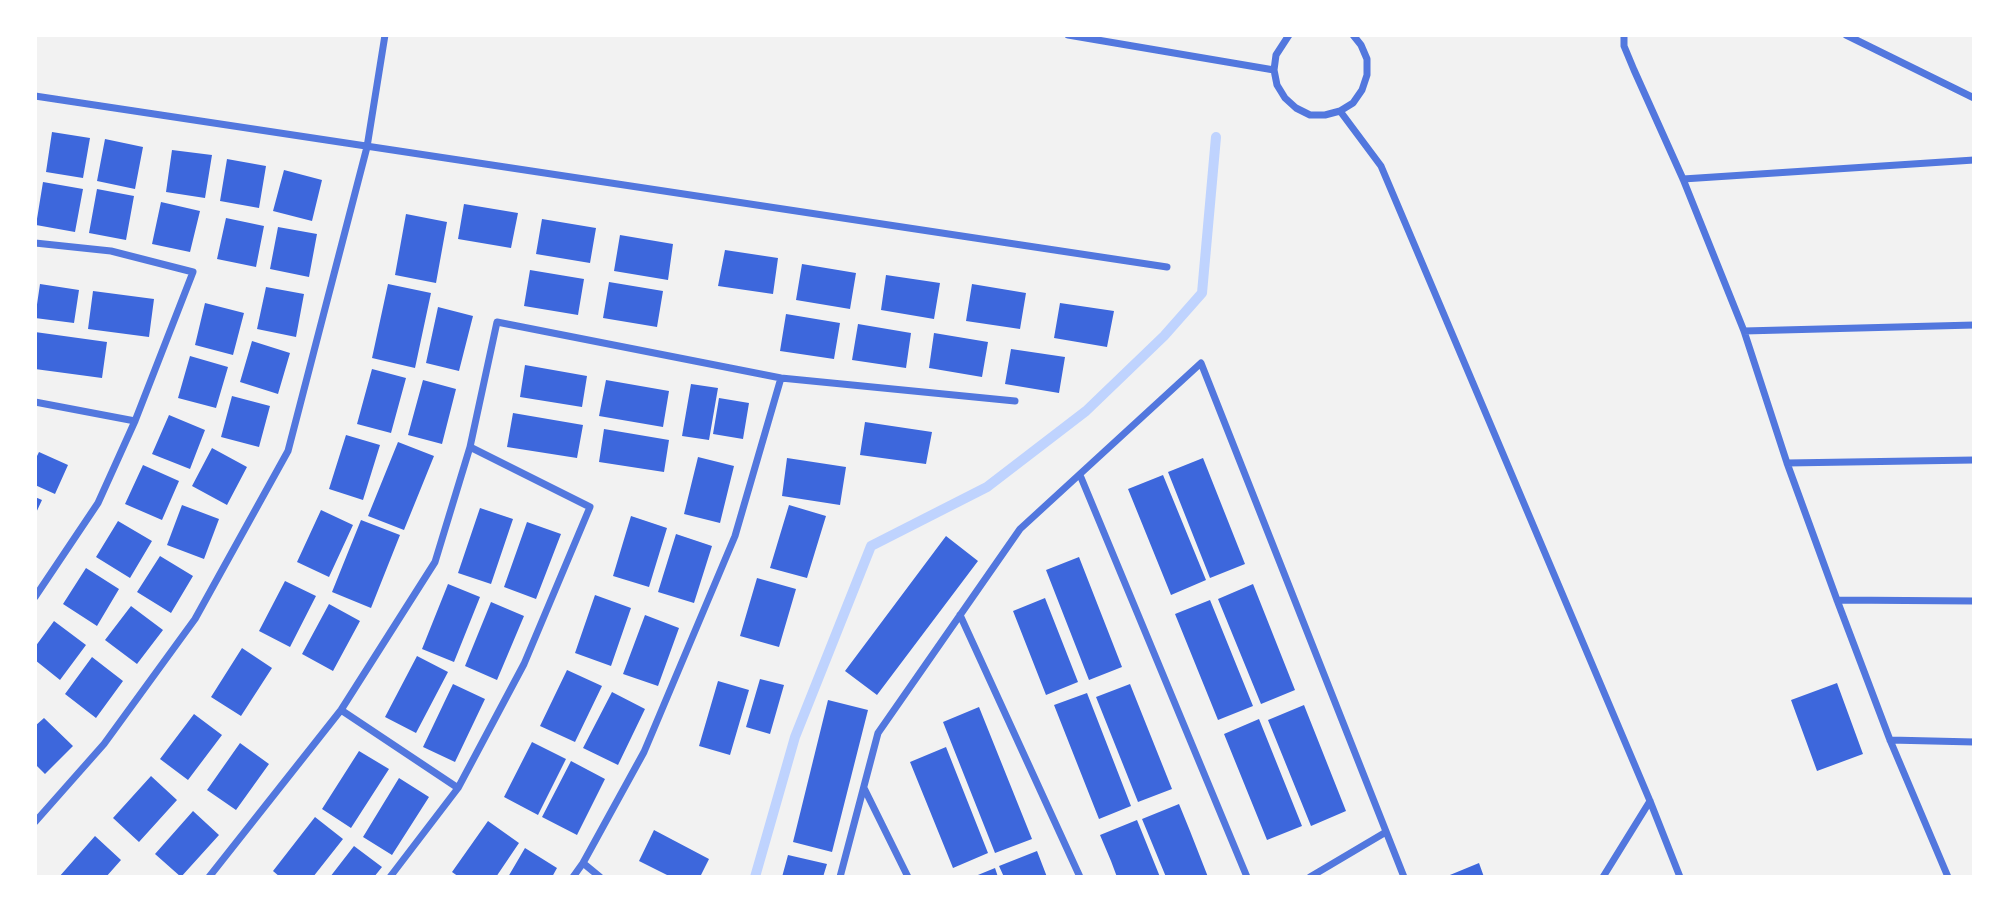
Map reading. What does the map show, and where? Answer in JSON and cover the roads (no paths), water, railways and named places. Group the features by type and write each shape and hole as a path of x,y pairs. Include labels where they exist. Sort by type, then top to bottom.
{"street":[{"path":"35,822 104,744 195,619 288,451 367,148 385,35"},
{"path":"1068,35 1274,70"},
{"path":"1289,35 1276,55 1274,70 1277,85 1284,98 1296,108 1318,115 1340,111 1353,103 1362,90 1367,75 1367,60 1353,35"},
{"path":"1624,35 1624,46 1684,178 1744,331 1787,463 1837,600 1890,740 1948,877"},
{"path":"1846,35 1974,98"},
{"path":"35,96 1167,267"},
{"path":"1340,111 1381,166 1680,877"},
{"path":"1684,178 1974,160"},
{"path":"35,243 111,251 193,272 135,421 98,503 36,594"},
{"path":"209,877 341,710 435,562 470,447 497,322 781,378 1014,401"},
{"path":"1744,331 1974,325"},
{"path":"840,877 878,733 960,615 1020,530 1201,363 1404,877"},
{"path":"573,877 644,752 735,536 781,378"},
{"path":"35,402 135,421"},
{"path":"390,877 458,788 524,664 590,507 470,447"},
{"path":"1787,463 1974,460"},
{"path":"1080,475 1247,877"},
{"path":"1837,600 1974,601"},
{"path":"960,615 1080,877"},
{"path":"341,710 458,788"},
{"path":"1890,740 1974,742"},
{"path":"863,787 908,877"},
{"path":"1603,877 1650,801"},
{"path":"1310,877 1386,832"},
{"path":"583,863 600,877"}],"waterway":[{"path":"755,877 795,737 871,546 987,487 1086,411 1164,336 1202,293 1216,137"}]}
